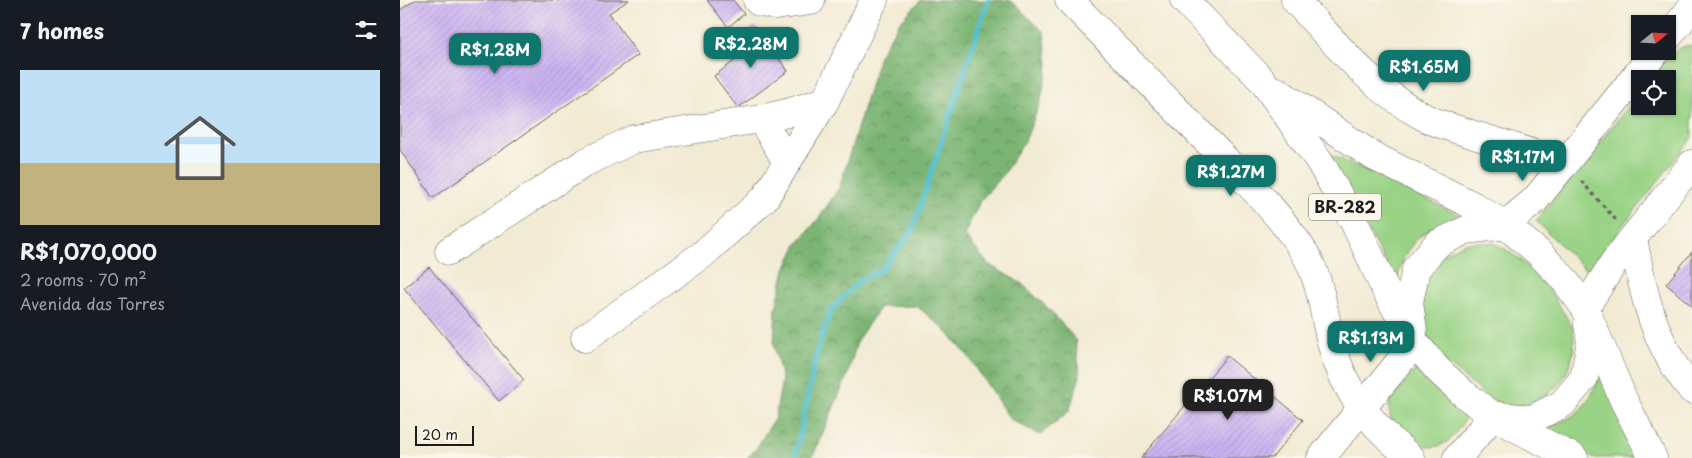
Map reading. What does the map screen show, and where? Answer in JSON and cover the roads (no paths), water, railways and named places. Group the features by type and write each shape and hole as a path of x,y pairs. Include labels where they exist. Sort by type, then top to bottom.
{"main road":[{"path":"757,0 776,6 811,0"},
{"path":"585,338 702,255 766,198 825,101 874,0"},
{"path":"1069,0 1241,176 1285,225 1305,252 1319,282 1332,346 1344,380 1361,409 1386,437 1411,458"},
{"name":"BR-282","path":"1184,0 1262,80 1320,162 1356,226 1387,293 1415,343 1438,370 1464,394 1493,416 1574,458"},
{"path":"1295,0 1381,88 1406,106 1426,118 1565,164"},
{"path":"1676,31 1692,7"},
{"path":"1321,458 1415,343 1409,302 1416,269 1437,244 1466,230 1505,225 1535,200 1653,60"},
{"name":"BR-282","path":"1262,80 1373,156 1474,206 1505,225 1538,252 1563,278 1586,308 1624,401 1653,458"},
{"path":"449,251 586,162 634,139 761,119 825,101"},
{"path":"761,119 787,162"},
{"path":"1457,458 1493,416 1532,419 1562,404 1584,378 1591,342 1586,308 1614,262 1692,164"},
{"path":"1633,238 1648,306 1658,335 1674,364 1692,390"}],"waterway":[{"path":"795,458 817,350 831,310 859,281 880,271 912,231 988,0"}]}
